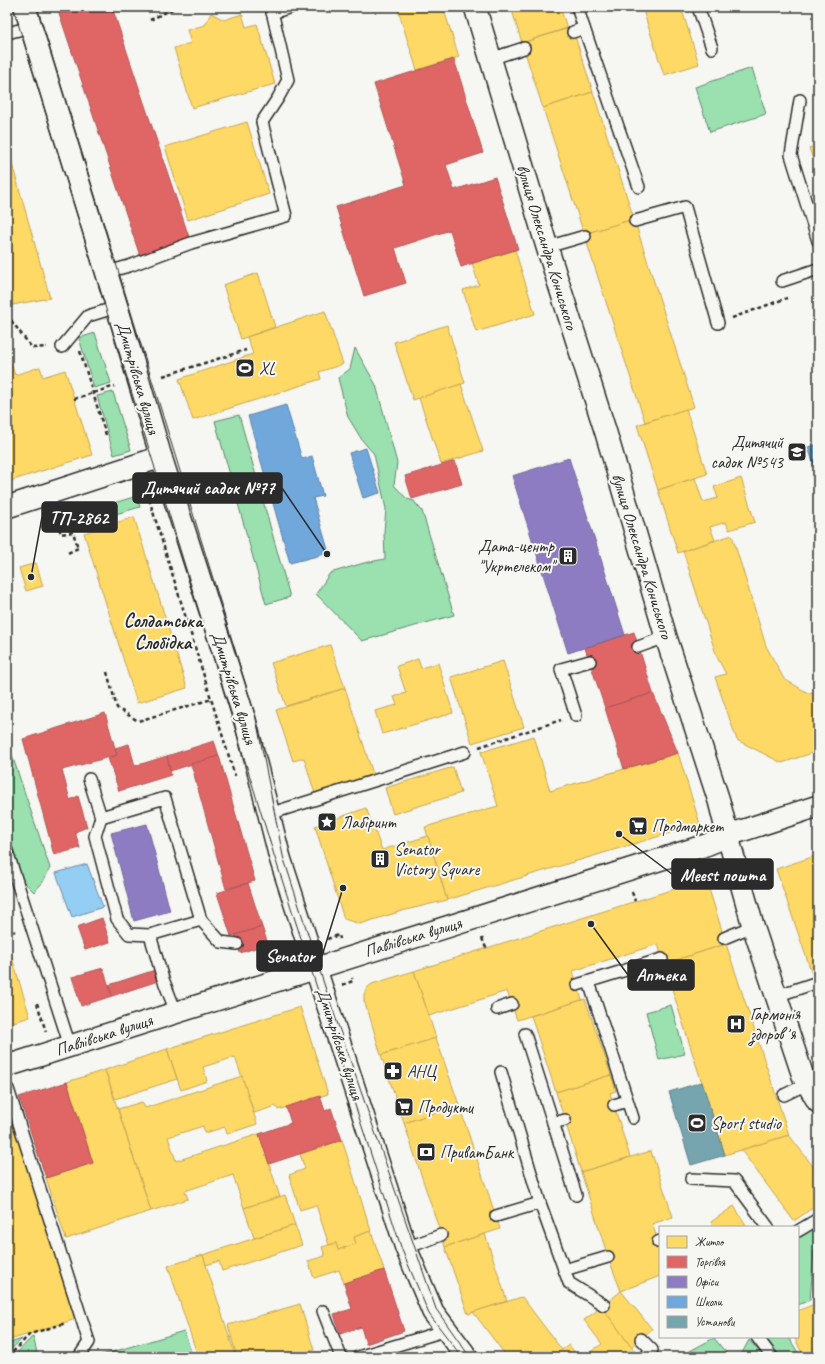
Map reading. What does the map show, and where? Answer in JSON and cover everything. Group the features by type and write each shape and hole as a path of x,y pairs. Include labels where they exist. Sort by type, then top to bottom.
{"street":[{"name":"Дмитрівська вулиця","path":"25,7 118,307 161,457 245,720 280,858 406,1248 433,1312 466,1357"},
{"name":"вулиця Олександра Кониського","path":"475,7 547,247 608,441 666,637 719,801 753,926 807,1084 818,1102"},
{"path":"7,507 161,457"},
{"name":"Павлівська вулиця","path":"7,1066 706,845 738,832 818,806"}],"lane":[{"path":"107,272 129,266 191,243 286,216 262,122 288,80 272,10 291,7"},
{"path":"577,7 638,187"},
{"path":"698,7 712,48"},
{"path":"7,33 31,27"},
{"path":"573,32 584,28"},
{"path":"490,59 524,48"},
{"path":"800,100 791,155 818,242"},
{"path":"634,221 685,207 718,323"},
{"path":"547,247 585,236"},
{"path":"782,281 818,269"},
{"path":"62,347 88,316 118,307"},
{"path":"638,647 666,637"},
{"path":"576,716 561,669 590,661"},
{"path":"269,814 465,752"},
{"path":"89,779 101,817 95,836 117,919 130,934 150,935 201,920"},
{"path":"101,817 165,798 201,920 221,942 237,944"},
{"path":"7,851 12,881 70,1046"},
{"path":"724,938 753,926"},
{"path":"150,935 163,979 176,1012"},
{"path":"577,985 662,959"},
{"path":"589,982 632,1118"},
{"path":"776,996 815,983"},
{"path":"497,1009 512,1004"},
{"path":"525,1034 576,1195"},
{"path":"502,1072 540,1203 569,1284 604,1305"},
{"path":"784,1095 807,1084"},
{"path":"8,1089 90,1342 79,1357"},
{"path":"614,1105 627,1101"},
{"path":"553,1124 565,1120"},
{"path":"691,1180 734,1181 767,1226"},
{"path":"496,1216 540,1203"},
{"path":"799,1230 818,1219"},
{"path":"406,1248 441,1235"},
{"path":"564,1270 608,1257"},
{"path":"323,1311 341,1357"},
{"path":"358,1357 447,1330"},
{"path":"758,1338 772,1357"},
{"path":"641,1339 652,1350 644,1357"}],"path":[{"path":"150,20 177,7"},
{"path":"718,323 787,298 782,281"},
{"path":"7,315 32,348 62,347"},
{"path":"79,348 106,435"},
{"path":"163,376 246,350"},
{"path":"74,398 115,386"},
{"path":"107,672 118,708 138,721 212,699 145,486"},
{"path":"55,515 61,534 73,532 78,548 68,553"},
{"path":"465,752 576,716"},
{"path":"632,892 635,901"},
{"path":"482,937 486,948"},
{"path":"8,1357 30,1334 82,1318"}],"green space":[{"path":"752,68 766,114 710,132 695,87"},
{"path":"95,333 111,383 94,388 79,338"},
{"path":"355,348 376,385 397,463 394,485 407,499 414,501 422,511 454,615 362,641 316,594 330,573 364,563 385,559 384,532 386,509 374,454 362,440 348,417 338,378 350,369"},
{"path":"113,392 131,450 114,455 97,396"},
{"path":"239,415 290,597 266,604 215,421"},
{"path":"137,496 140,507 64,529 61,519"},
{"path":"7,745 9,746 50,868 43,882 34,892 7,861"},
{"path":"671,1005 685,1054 659,1060 646,1012"},
{"path":"818,1225 818,1250 814,1251 810,1300 799,1305 799,1236"},
{"path":"184,1331 193,1357 95,1357"},
{"path":"33,1336 38,1357 13,1357"},
{"path":"714,1338 727,1354 723,1357 679,1357"},
{"path":"765,1338 789,1338 801,1357 779,1357"},
{"path":"22,1339 7,1353 7,1344"},
{"path":"749,1340 759,1351 760,1357 740,1357"}],"water":[{"path":"87,864 103,907 72,917 56,873"}],"building: Житло":[{"path":"397,7 443,7 459,57 417,70"},
{"path":"511,7 560,7 567,28 522,43"},
{"path":"642,7 681,7 699,64 664,75"},
{"path":"211,13 224,20 242,14 246,27 257,24 275,84 192,108 174,48 191,43 187,30 205,25"},
{"path":"572,27 593,92 543,108 522,43"},
{"path":"593,92 634,219 584,234 543,108"},
{"path":"247,122 269,194 188,220 165,147"},
{"path":"818,145 818,173 809,148"},
{"path":"7,146 50,298 7,306"},
{"path":"634,219 694,407 645,422 584,234"},
{"path":"515,250 535,314 476,332 463,290 479,285 472,263"},
{"path":"258,273 275,327 241,339 223,285"},
{"path":"325,311 343,364 319,372 321,379 193,420 179,379 253,354 247,337"},
{"path":"447,325 465,383 413,400 394,342"},
{"path":"10,361 15,375 40,367 43,377 65,370 92,455 7,482 7,362"},
{"path":"461,384 483,451 441,464 419,398"},
{"path":"686,409 707,474 658,490 637,425"},
{"path":"695,478 703,502 718,498 714,487 741,478 755,522 729,530 726,522 710,527 715,540 678,553 658,490"},
{"path":"134,517 187,688 137,703 84,533"},
{"path":"732,535 766,646 784,679 808,693 818,694 818,751 782,763 737,740 715,677 726,674 717,657 683,551"},
{"path":"36,563 43,586 26,591 19,568"},
{"path":"330,645 345,688 286,706 271,663"},
{"path":"418,659 421,668 438,663 453,713 382,734 375,711 397,705 394,697 406,693 397,666"},
{"path":"503,661 524,727 472,743 451,677"},
{"path":"345,688 373,774 315,794 304,758 293,761 276,710"},
{"path":"534,736 550,791 678,753 700,824 447,900 425,827 498,806 481,752"},
{"path":"453,767 461,793 393,814 385,788"},
{"name":"Senator Victory Square","path":"366,808 382,850 428,836 447,900 402,911 360,924 344,919 315,826"},
{"path":"818,855 818,991 776,869"},
{"path":"706,879 726,944 664,964 658,944 573,971 582,1000 517,1020 507,991 429,1016 414,971"},
{"path":"7,941 30,1017 7,1024"},
{"path":"726,944 789,1135 725,1155 664,964"},
{"path":"414,971 436,1038 381,1055 364,1001 364,994 367,988 372,984"},
{"path":"585,999 611,1075 556,1092 531,1016"},
{"path":"300,1007 328,1094 278,1110 276,1106 254,1113 235,1057 203,1067 207,1081 181,1090 167,1049"},
{"path":"436,1038 459,1105 404,1123 381,1055"},
{"path":"167,1049 177,1079 115,1099 105,1070"},
{"path":"105,1070 151,1211 66,1239 46,1178 93,1163 67,1082"},
{"path":"611,1075 616,1091 610,1093 630,1157 581,1172 556,1092"},
{"path":"242,1076 257,1124 227,1134 225,1127 205,1133 203,1126 168,1137 176,1161 259,1134 280,1197 244,1208 233,1175 185,1191 188,1199 151,1211 118,1109 142,1102 145,1108"},
{"path":"459,1105 500,1229 445,1247 404,1123"},
{"path":"7,1106 76,1319 7,1341"},
{"path":"789,1135 818,1173 818,1204 794,1221 741,1150"},
{"path":"342,1140 371,1231 354,1237 356,1244 338,1250 336,1243 329,1245 316,1205 300,1210 289,1175 305,1169 300,1154"},
{"path":"651,1151 673,1217 652,1224 659,1243 659,1276 621,1291 608,1257 581,1172"},
{"path":"285,1195 295,1225 254,1238 244,1208"},
{"path":"734,1206 746,1225 713,1226 711,1222"},
{"path":"295,1225 302,1245 222,1271 219,1261 206,1265 203,1255"},
{"path":"371,1231 384,1270 344,1283 339,1270 314,1278 308,1261 325,1256 322,1247 336,1243 338,1250 356,1244 354,1237"},
{"path":"485,1234 507,1301 468,1314 445,1247"},
{"path":"203,1255 236,1357 198,1357 168,1266"},
{"path":"621,1291 652,1329 631,1347 602,1307"},
{"path":"522,1297 562,1350 569,1345 578,1357 507,1357 473,1312"},
{"path":"300,1304 314,1350 289,1357 237,1357 228,1325"},
{"path":"812,1305 818,1306 818,1354 812,1357 804,1357 794,1338 799,1338 799,1311"},
{"path":"602,1307 635,1352 629,1357 583,1357 602,1344 584,1320"}],"building: Торгівля":[{"path":"76,7 112,7 191,243 141,259 59,13"},
{"path":"454,59 483,153 446,165 454,190 495,177 518,249 461,267 450,230 395,248 406,283 364,296 336,207 406,185 374,84"},
{"path":"455,461 462,484 412,499 405,476"},
{"path":"634,632 653,693 605,708 585,648"},
{"path":"653,693 678,753 624,769 605,708"},
{"path":"105,713 117,755 62,770 70,800 78,796 87,827 75,832 80,848 54,855 23,739"},
{"path":"214,741 219,756 170,771 167,756"},
{"path":"129,744 135,766 167,756 171,775 119,791 108,758 117,755 115,748"},
{"path":"219,756 255,881 226,889 191,764"},
{"path":"248,883 262,927 231,936 217,893"},
{"path":"102,918 110,942 85,950 77,927"},
{"path":"262,927 268,944 240,953 235,935"},
{"path":"103,968 112,996 81,1006 72,977"},
{"path":"155,970 158,981 112,996 109,985"},
{"path":"67,1082 93,1163 46,1178 19,1097"},
{"path":"320,1096 325,1111 331,1108 342,1140 269,1164 259,1134 291,1123 286,1107"},
{"path":"384,1270 404,1331 366,1344 361,1327 340,1334 334,1314 352,1309 344,1283"}],"building: Офіси":[{"name":"Дата-центр \"Укртелеком\"","path":"569,458 625,635 568,653 512,476"},
{"path":"147,824 170,911 134,921 111,833"}],"building: Школи":[{"path":"286,405 302,459 312,456 323,496 313,498 329,553 290,563 248,416"},
{"path":"818,444 818,477 808,447"},
{"path":"366,448 380,493 363,498 349,453"}],"building: Установи":[{"name":"Sport studio","path":"702,1082 725,1155 691,1165 669,1092"}],"tram line":[{"path":"13,7 274,855 402,1250 429,1314 462,1357"},
{"path":"37,7 256,718 283,856 326,990 436,1309 470,1357"}],"place":[{"name":"XL","path":"245,368"},
{"name":"Дитячий садок №543","path":"797,452"},
{"name":"Дитячий садок №77","path":"327,554"},
{"name":"Дата-центр \"Укртелеком\"","path":"568,556"},
{"name":"ТП-2862","path":"31,577"},
{"name":"Лабіринт","path":"327,822"},
{"name":"Продмаркет","path":"638,826"},
{"name":"Meest пошта","path":"619,834"},
{"name":"Senator Victory Square","path":"380,859"},
{"name":"Senator","path":"343,888"},
{"name":"Аптека","path":"591,924"},
{"name":"Гармонія здоровʼя","path":"736,1024"},
{"name":"АНЦ","path":"393,1071"},
{"name":"Продукти","path":"404,1107"},
{"name":"Sport studio","path":"697,1123"},
{"name":"ПриватБанк","path":"426,1152"}],"district":[{"name":"Солдатська Слобідка","path":"163,632"}]}
